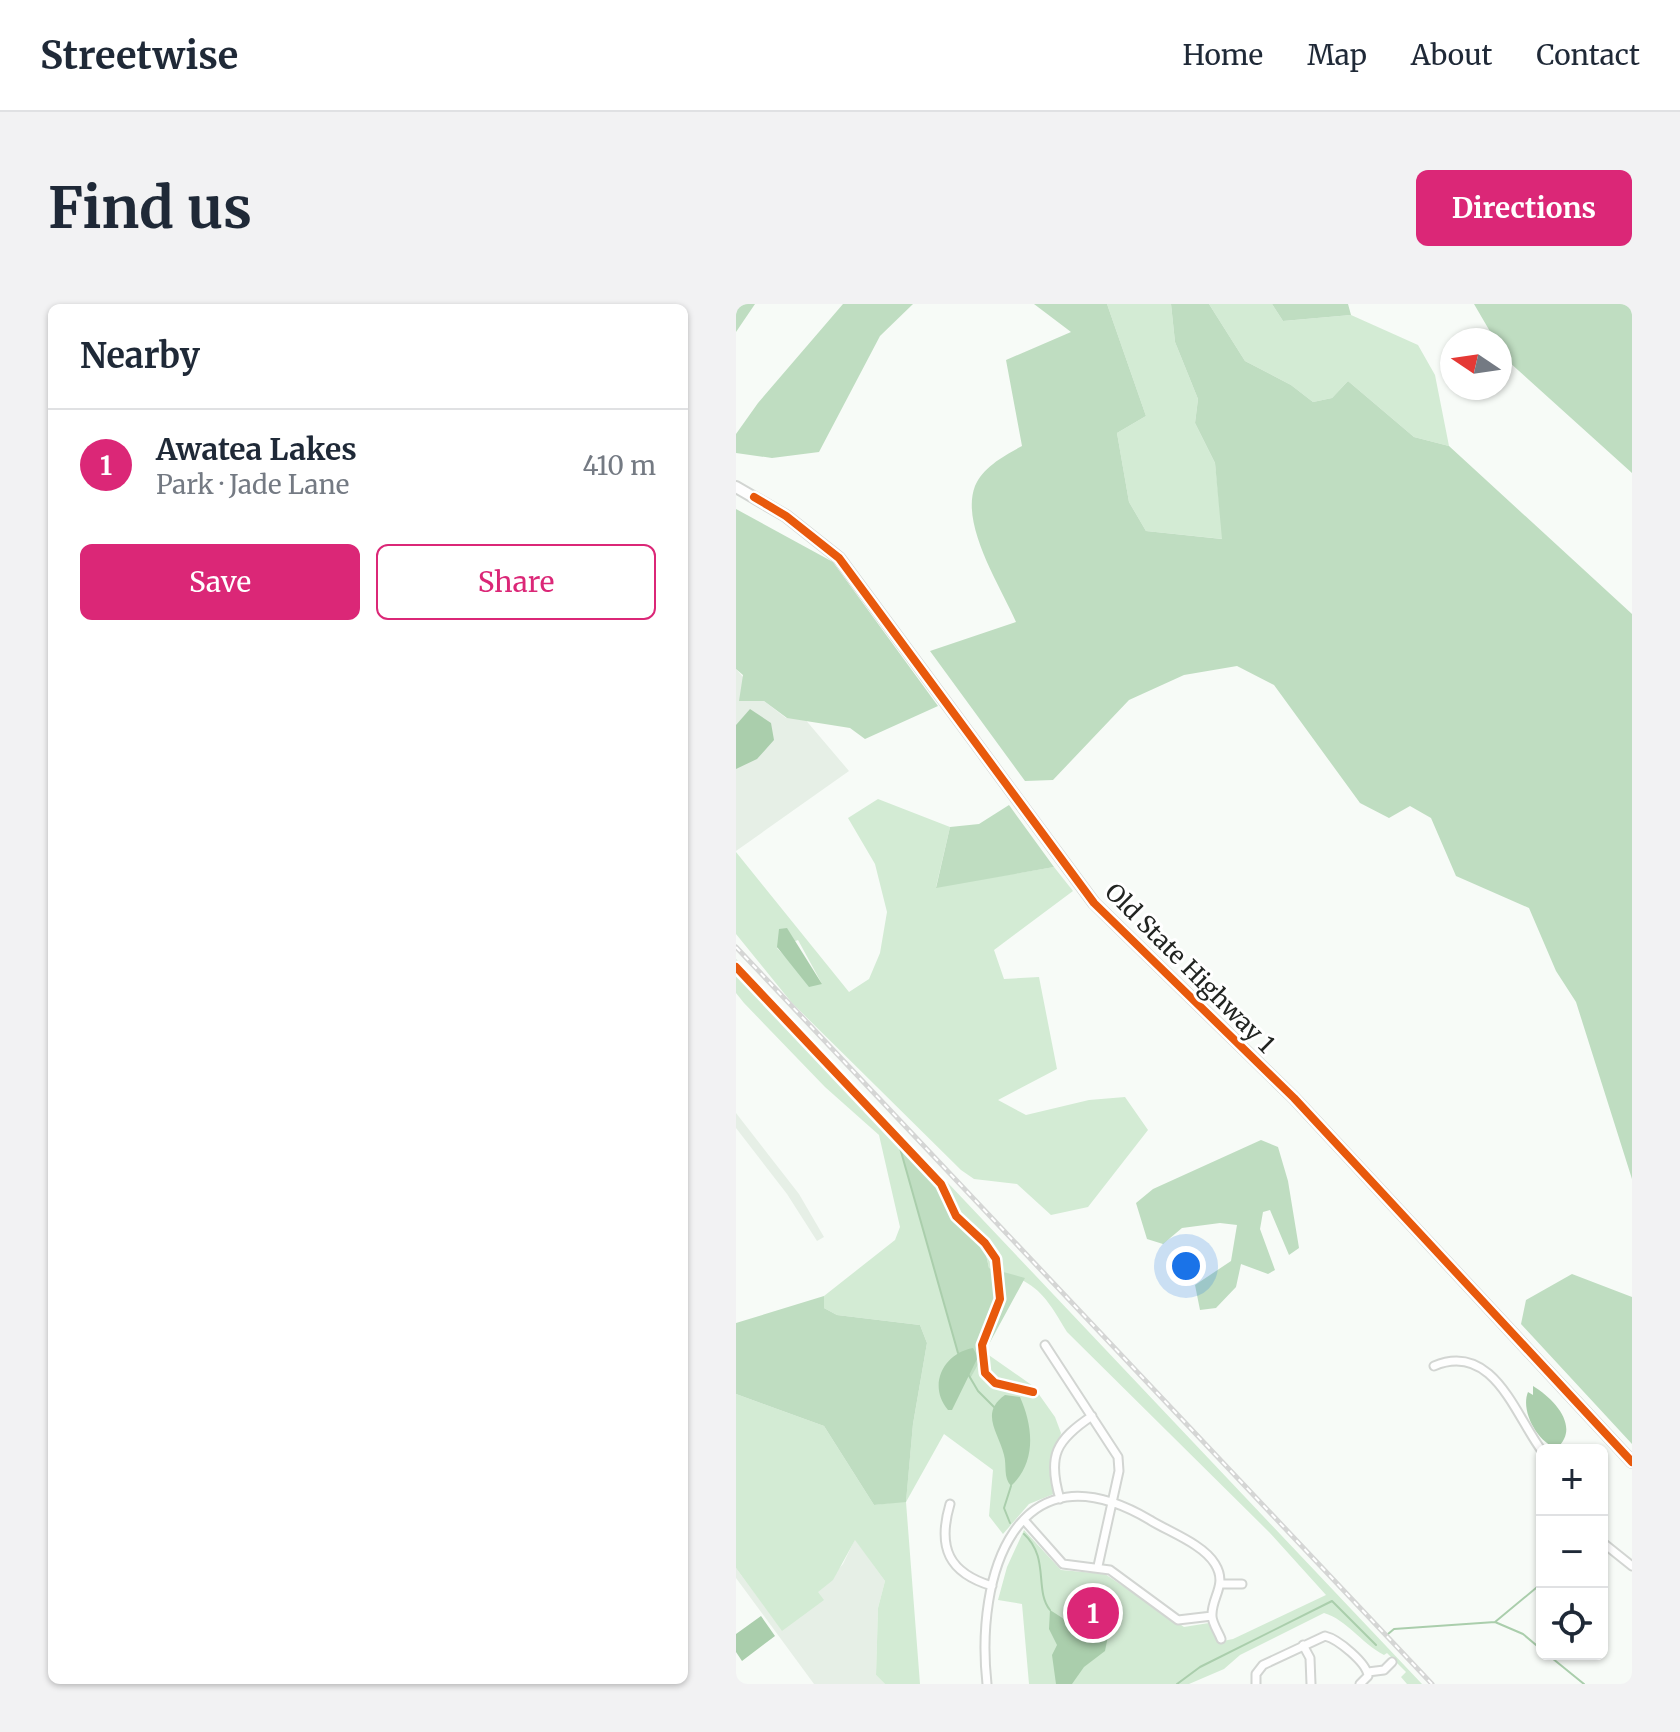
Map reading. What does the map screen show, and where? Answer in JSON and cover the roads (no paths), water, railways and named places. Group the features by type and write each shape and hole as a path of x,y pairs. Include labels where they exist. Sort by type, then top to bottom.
{"main road":[{"name":"Old State Highway 1","path":"736,488 786,516 839,558 1094,903 1294,1098 1632,1462"},
{"name":"Old State Highway 1","path":"1620,1451 1632,1468"}],"street":[{"path":"1045,1345 1118,1457 1119,1471 1098,1566"},
{"path":"1434,1366 1456,1359 1478,1364 1510,1399 1538,1444"},
{"path":"1060,1499 1053,1476 1060,1444 1065,1434 1092,1416"},
{"path":"987,1684 985,1657 992,1586 1002,1550 1024,1520 1042,1506 1060,1499 1084,1496 1113,1502 1203,1552 1217,1567 1221,1584 1212,1616 1221,1639"},
{"path":"950,1504 946,1525 953,1565 968,1579 992,1586"},
{"path":"1024,1520 1063,1564 1098,1566 1110,1570 1178,1620 1212,1616"},
{"path":"1608,1547 1632,1566"},
{"path":"1221,1584 1242,1584"},
{"path":"1256,1684 1262,1666 1303,1645 1329,1636 1368,1672"},
{"path":"1303,1645 1310,1658 1311,1684"},
{"path":"1360,1684 1368,1672 1384,1670 1392,1662"}],"waterway":[{"path":"900,1148 958,1353"},
{"path":"968,1374 978,1391 994,1407"},
{"path":"1010,1523 1004,1508 1011,1486"},
{"path":"1024,1534 1037,1553 1045,1602 1050,1610"},
{"path":"1495,1622 1536,1588"},
{"path":"1177,1684 1200,1667 1332,1601 1376,1645"},
{"path":"1388,1634 1394,1629 1495,1622 1523,1634 1536,1645"},
{"path":"1554,1660 1584,1684"}],"railway":[{"path":"736,947 1432,1684"}],"place":[{"name":"Awatea Lakes","path":"1093,1613"}]}
